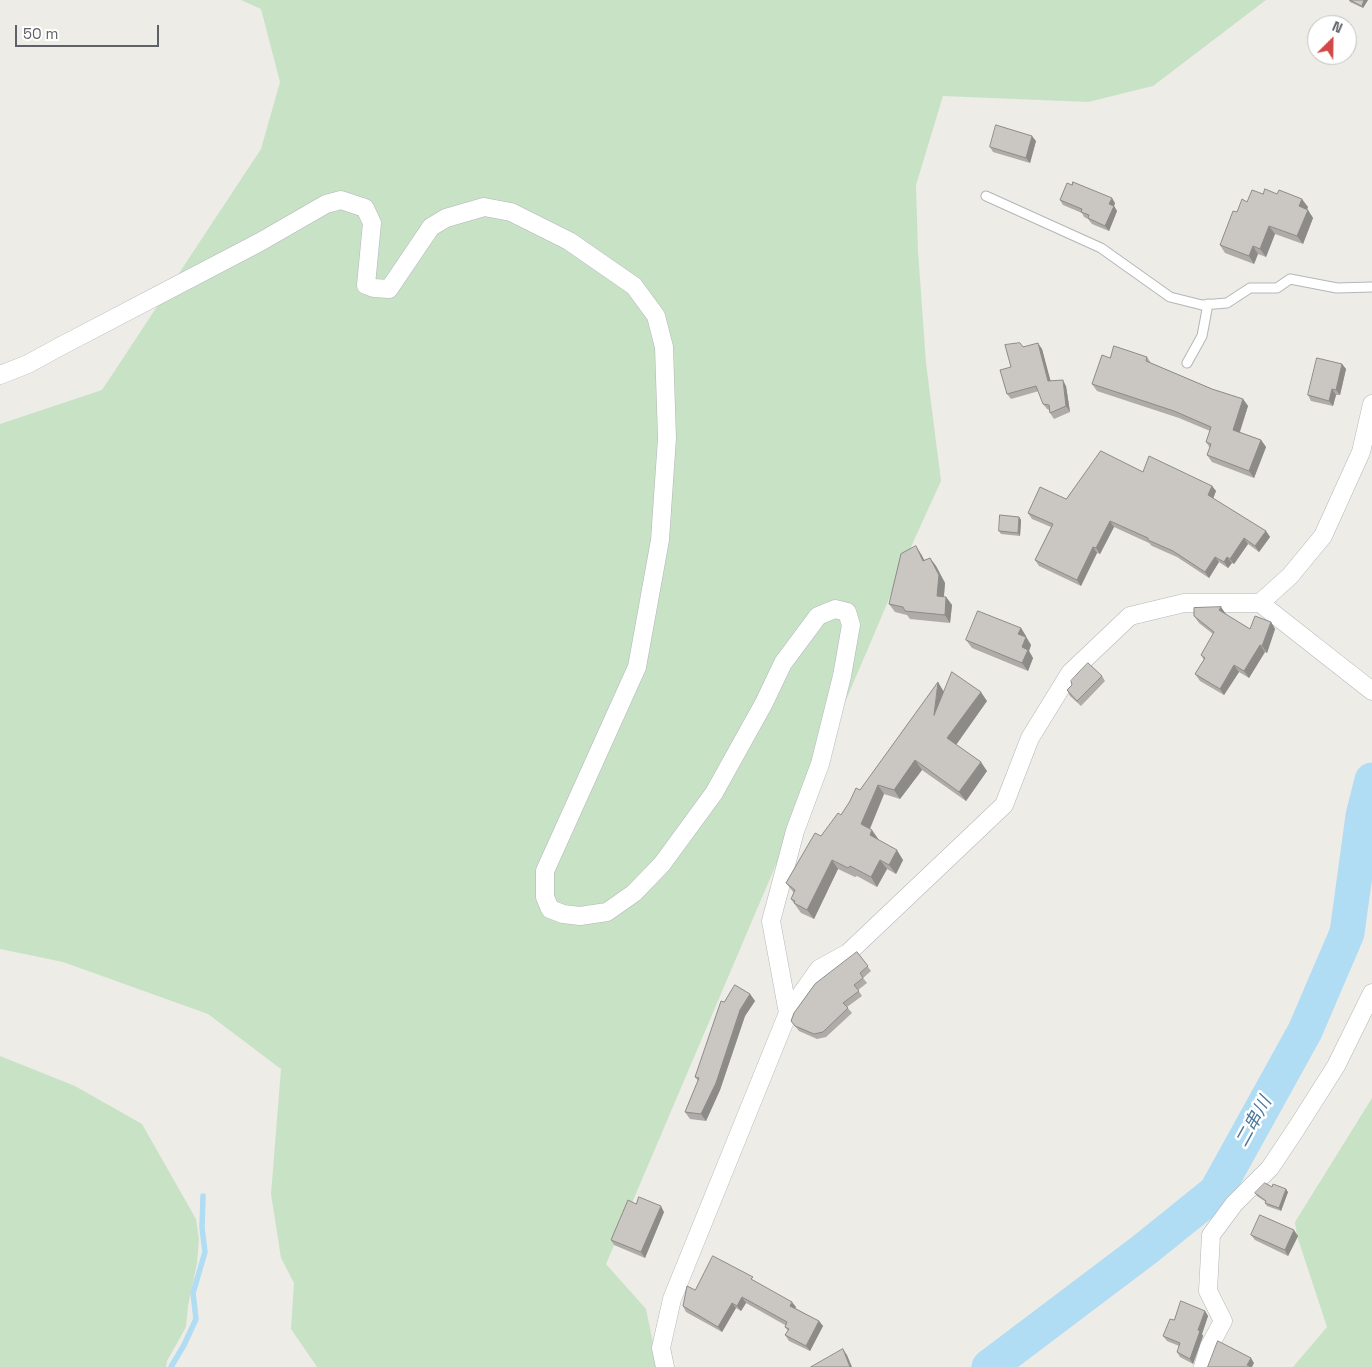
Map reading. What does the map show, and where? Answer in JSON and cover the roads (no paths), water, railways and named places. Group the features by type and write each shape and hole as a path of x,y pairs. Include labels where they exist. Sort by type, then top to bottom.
{"street":[{"path":"0,375 44,355 260,242 326,204 341,200 365,208 372,223 366,284 374,288 389,289 431,227 446,218 484,207 511,212 569,240 634,286 656,316 664,347 667,438 660,540 637,667 545,871 545,897 550,909 563,914 580,916 608,912 634,893 662,864 714,793 764,703 783,663 818,616 835,609 848,612 852,625 840,685 820,764 795,831 771,920 788,1013"},
{"path":"1260,603 1290,576 1323,536 1361,452 1372,404"},
{"path":"665,1367 661,1348 672,1299 788,1013 819,969 848,953 1004,805 1030,738 1070,672 1130,616 1184,603 1260,603 1372,691"},
{"path":"1203,1367 1208,1348 1223,1321 1208,1292 1210,1235 1234,1204 1270,1168 1336,1066 1372,994"}],"lane":[{"path":"986,196 1101,248 1170,297 1202,305 1227,303 1250,288 1277,288 1290,279 1336,288 1372,287"},
{"path":"1187,363 1202,336 1208,304"}],"waterway":[{"name":"二串川","path":"989,1367 1144,1250 1216,1192 1305,1031 1347,933 1363,816 1372,780"},
{"path":"171,1367 196,1319 193,1293 205,1252 202,1228 203,1196"}]}
